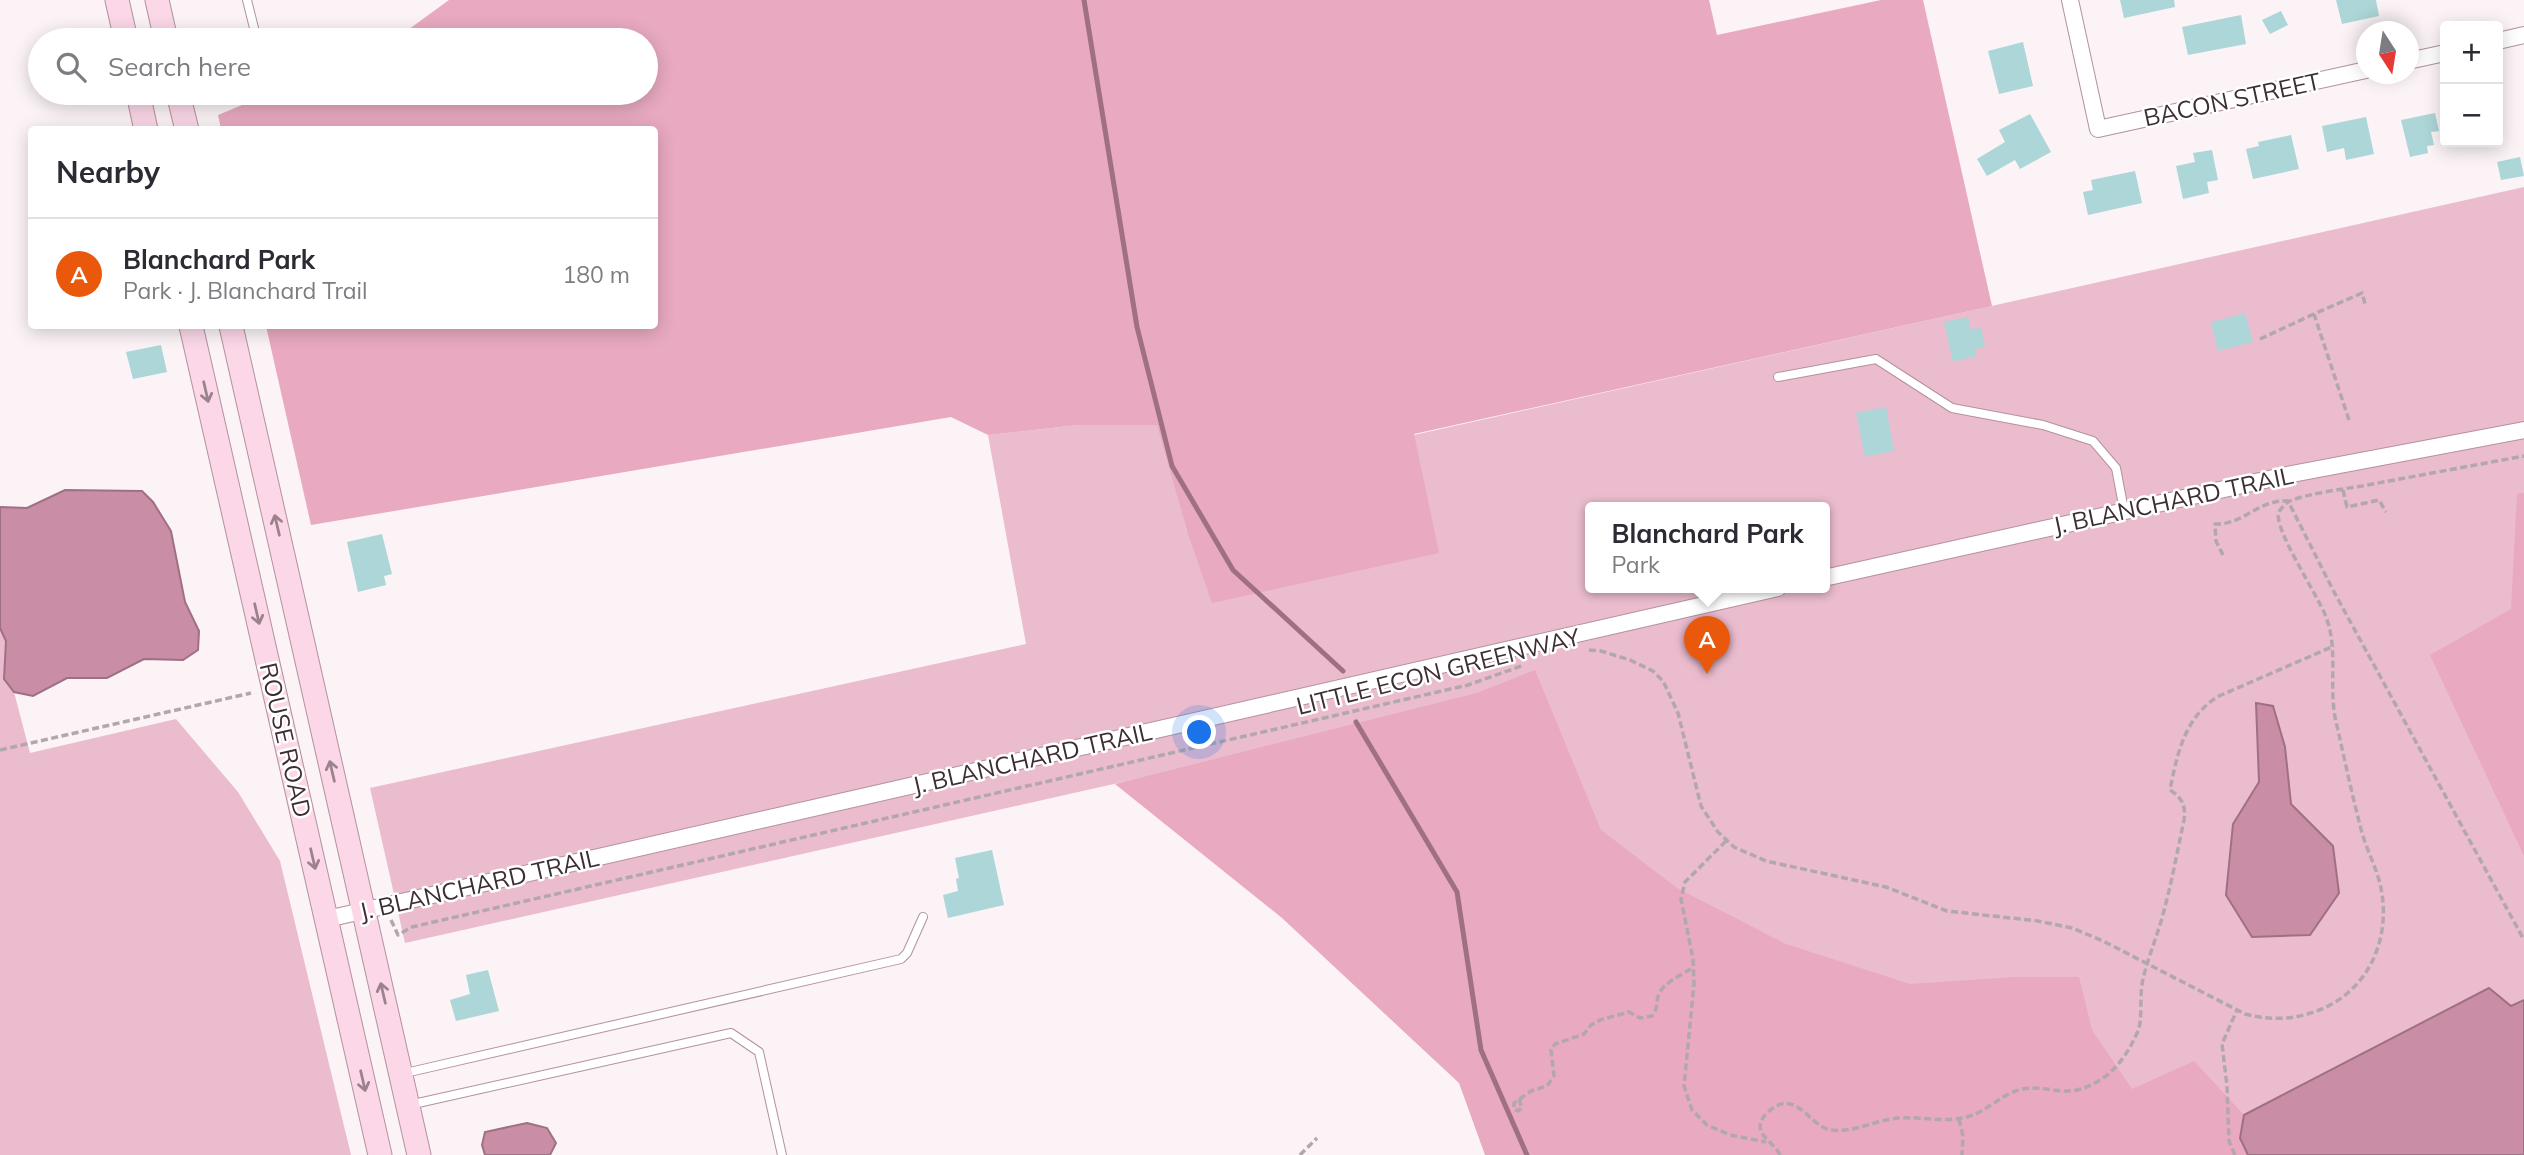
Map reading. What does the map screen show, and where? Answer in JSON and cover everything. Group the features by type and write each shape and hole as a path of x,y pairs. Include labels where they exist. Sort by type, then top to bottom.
{"street":[{"path":"117,0 123,28"},
{"path":"157,0 163,28"},
{"name":"BACON STREET","path":"2070,0 2098,129 2356,72"},
{"path":"2503,40 2524,35"},
{"path":"2419,58 2440,53"},
{"path":"141,105 145,126"},
{"path":"181,105 186,126"},
{"name":"ROUSE ROAD","path":"192,329 380,1155"},
{"name":"ROUSE ROAD","path":"233,329 419,1155"},
{"name":"J. BLANCHARD TRAIL","path":"1830,577 2287,475 2524,430"},
{"name":"J. BLANCHARD TRAIL","path":"327,919 1756,593"}],"lane":[{"path":"247,0 254,28"},
{"path":"1778,377 1876,359 1952,408 2043,425 2093,441 2116,468 2124,510"},
{"path":"401,1074 901,959 907,953 923,917"},
{"path":"408,1105 731,1033 758,1052 782,1155"}],"path":[{"path":"2260,339 2362,293 2366,307"},
{"path":"2314,314 2350,420"},
{"path":"2223,555 2217,545 2215,524 2233,523 2273,500 2288,501 2524,456"},
{"path":"2342,489 2347,507 2379,500 2386,512"},
{"path":"2288,501 2333,590 2524,940"},
{"name":"LITTLE ECON GREENWAY","path":"1577,651 1615,654 1653,671 1663,681 1678,713 1701,806 1711,824 1726,841 1742,851 1766,860 1886,887 1947,911 2038,921 2072,928 2237,1010 2257,1017 2294,1018 2322,1009 2358,984 2374,959 2385,916 2381,892 2360,828 2335,716 2334,646 2321,605 2280,530 2278,515 2288,501"},
{"path":"1766,1142 1761,1132 1761,1123 1767,1113 1777,1106 1791,1104 1805,1110 1820,1127 1842,1131 1897,1118 1959,1118 1978,1113 2007,1094 2025,1089 2069,1091 2111,1074 2120,1065 2139,1028 2139,995 2163,916 2184,820 2185,805 2178,795 2170,790 2180,747 2192,720 2208,702 2219,696 2334,646"},
{"name":"LITTLE ECON GREENWAY","path":"395,930 398,935 406,929 425,924 1468,685 1530,663"},
{"path":"0,750 251,693"},
{"path":"1726,841 1685,882 1681,900 1691,942 1694,984 1685,1086 1692,1110 1707,1125 1719,1131 1766,1142 1778,1150 1780,1155"},
{"path":"1519,1099 1531,1091 1543,1088 1554,1076 1551,1050 1555,1044 1577,1038 1591,1026 1612,1016 1629,1012 1640,1018 1652,1016 1658,1009 1657,997 1662,989 1692,968"},
{"path":"2235,1155 2229,1141 2222,1044 2237,1010"},
{"path":"1959,1118 1963,1136 1962,1155"},
{"path":"1300,1155 1317,1138"}],"shaded area":[{"path":"449,0 1709,0 1717,35 1881,0 1923,0 1992,306 1414,434 1439,553 1212,603 1187,531 1157,425 1078,425 988,435 951,417 311,525 267,329 658,329 658,126 220,126 218,115 242,105 658,105 658,28 410,28"},
{"path":"2524,187 2524,1155 1565,1155 1470,704 405,943 370,788 1026,644 988,435 1078,425 1158,425 1187,531 1414,435"},
{"path":"65,490 142,491 153,502 171,531 185,602 199,631 198,650 183,660 144,659 107,678 67,678 33,696 14,692 4,679 6,641 0,628 0,507 27,508"},
{"path":"2524,493 2524,856 2430,655 2511,609 2517,494"},
{"path":"0,628 6,641 4,679 14,692 30,753 176,719 238,792 280,861 351,1155 0,1155"},
{"path":"1535,670 1601,830 1677,888 1786,944 1910,984 2015,977 2079,977 2092,1030 2132,1089 2194,1061 2244,1115 2240,1138 2248,1155 1485,1155 1459,1083 1282,918 1115,784 1477,693"},
{"path":"2256,703 2273,706 2285,747 2291,804 2333,846 2339,893 2310,935 2252,937 2226,895 2233,824 2259,782"},
{"path":"2489,988 2511,1006 2524,1000 2524,1155 2248,1155 2240,1138 2244,1115"},
{"path":"527,1123 547,1128 556,1143 550,1155 485,1155 482,1145 485,1132"}],"building":[{"path":"2120,0 2174,0 2175,7 2124,18"},
{"path":"2336,0 2376,0 2379,16 2342,24"},
{"path":"2281,11 2288,25 2270,34 2262,20"},
{"path":"2241,15 2246,44 2188,55 2182,27"},
{"path":"2023,42 2033,86 1999,94 1988,51"},
{"path":"2435,113 2439,131 2431,132 2434,145 2427,146 2428,153 2410,157 2401,120"},
{"path":"2030,114 2051,152 2020,169 2015,160 1987,176 1977,159 2005,142 1999,130"},
{"path":"2366,117 2374,154 2346,160 2344,148 2327,152 2322,126"},
{"path":"2291,135 2299,169 2253,179 2246,149 2259,146 2258,142"},
{"path":"2212,150 2218,180 2207,182 2209,193 2183,199 2176,166 2195,162 2193,153"},
{"path":"2520,157 2524,176 2501,180 2497,162"},
{"path":"2135,171 2142,203 2088,215 2083,192 2093,190 2091,180"},
{"path":"2245,313 2253,342 2218,351 2211,322"},
{"path":"1968,317 1971,330 1981,327 1985,347 1975,349 1977,356 1953,362 1944,322"},
{"path":"161,345 167,372 133,379 126,352"},
{"path":"1886,407 1894,451 1865,457 1856,413"},
{"path":"382,534 392,574 384,576 386,585 358,592 347,542"},
{"path":"992,850 1004,905 948,918 943,895 958,891 956,879 959,878 955,858"},
{"path":"488,970 499,1011 456,1021 450,1000 470,994 466,975"}],"waterway":[{"path":"1084,0 1137,327 1172,466 1233,570 1343,671"},
{"path":"1356,722 1457,892 1481,1050 1527,1155"}],"place":[{"name":"Blanchard Park","path":"1707,674"}]}
